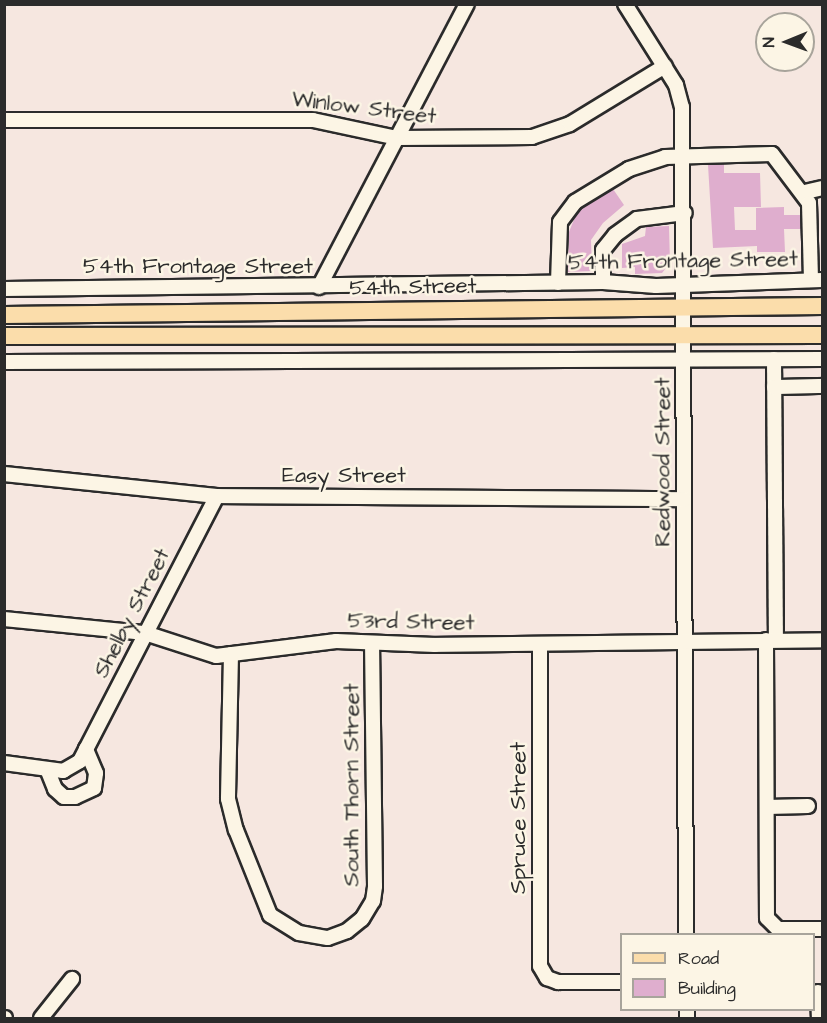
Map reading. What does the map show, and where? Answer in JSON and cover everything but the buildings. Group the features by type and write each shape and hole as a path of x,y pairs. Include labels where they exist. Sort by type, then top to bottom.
{"main road":[{"name":"54th Street","path":"4,315 822,306"},
{"name":"54th Street","path":"4,336 822,335"}],"street":[{"path":"318,287 467,4"},
{"name":"Redwood Street","path":"625,4 665,66 682,107 685,213 683,307 686,933"},
{"name":"Winlow Street","path":"4,120 313,120 397,138 532,137 570,124 665,66"},
{"path":"558,283 560,222 575,202 629,168 653,159 772,154 805,192 809,203 817,280"},
{"path":"805,192 822,188"},
{"path":"603,282 603,250 615,235 637,219 685,213"},
{"name":"54th Frontage Street","path":"4,289 603,282 683,284 817,280"},
{"path":"774,359 771,640 766,807 767,918 778,929 822,929"},
{"path":"4,362 822,359"},
{"path":"774,387 822,387"},
{"name":"Easy Street","path":"4,474 217,496 684,499"},
{"name":"Shelby Street","path":"47,770 71,768 86,749 217,496"},
{"name":"53rd Street","path":"4,619 145,633 200,653 231,654 336,641 372,644 540,644 822,640"},
{"name":"South Thorn Street","path":"231,654 228,799 236,830 270,915 299,933 328,938 346,931 362,919 373,901 375,886 372,644"},
{"name":"Spruce Street","path":"540,644 540,966 547,978 558,982 620,982"},
{"path":"4,763 47,770 55,789 64,797 75,797 94,788 96,773 86,749"},
{"path":"766,807 808,806"},
{"path":"40,1018 72,979"},
{"path":"818,992 819,1018"}]}
